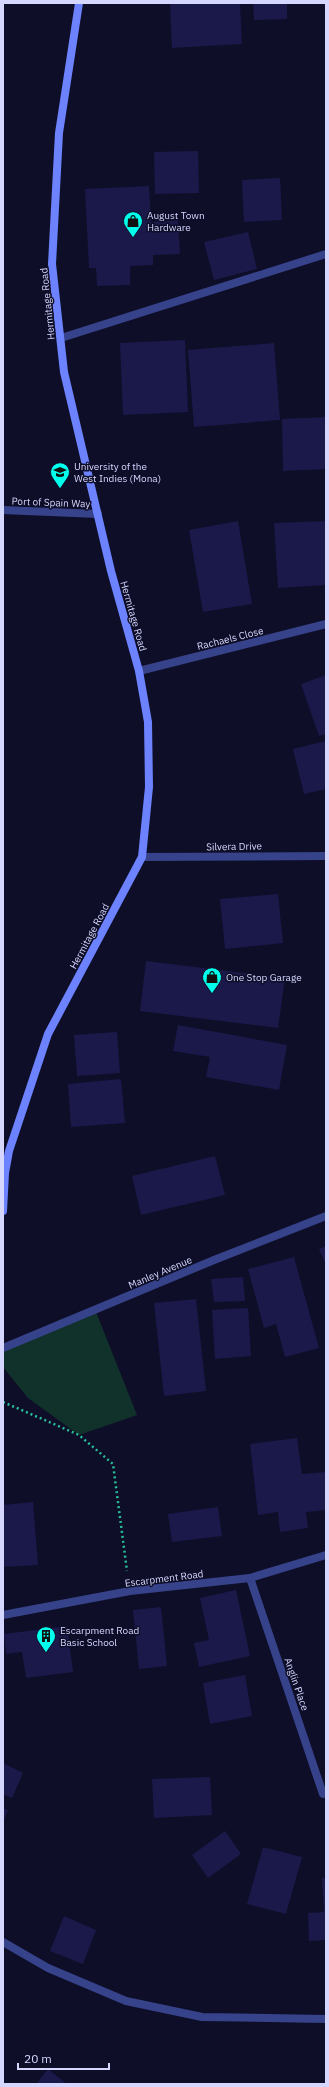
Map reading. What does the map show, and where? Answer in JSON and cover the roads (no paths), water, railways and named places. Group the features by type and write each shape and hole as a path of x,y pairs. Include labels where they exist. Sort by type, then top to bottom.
{"street":[{"name":"Hermitage Road","path":"3,1212 5,1173 9,1151 48,1034 142,857 149,787 148,722 139,670 111,571 64,372 52,264 59,133 79,3"},
{"path":"60,338 326,254"},
{"name":"Port of Spain Way","path":"3,510 98,514"},
{"name":"Rachaels Close","path":"139,670 326,624"},
{"name":"Silvera Drive","path":"142,857 326,856"},
{"name":"Manley Avenue","path":"3,1348 326,1216"},
{"name":"Escarpment Road","path":"3,1615 130,1591 250,1578 326,1555"},
{"name":"Anglin Place","path":"250,1578 323,1794 326,1793"},
{"path":"3,1942 48,1968 126,2001 202,2017 326,2019"}],"place":[{"name":"August Town Hardware","path":"133,238"},
{"name":"University of the West Indies (Mona)","path":"60,489"},
{"name":"One Stop Garage","path":"212,994"},
{"name":"Escarpment Road Basic School","path":"46,1653"}]}
